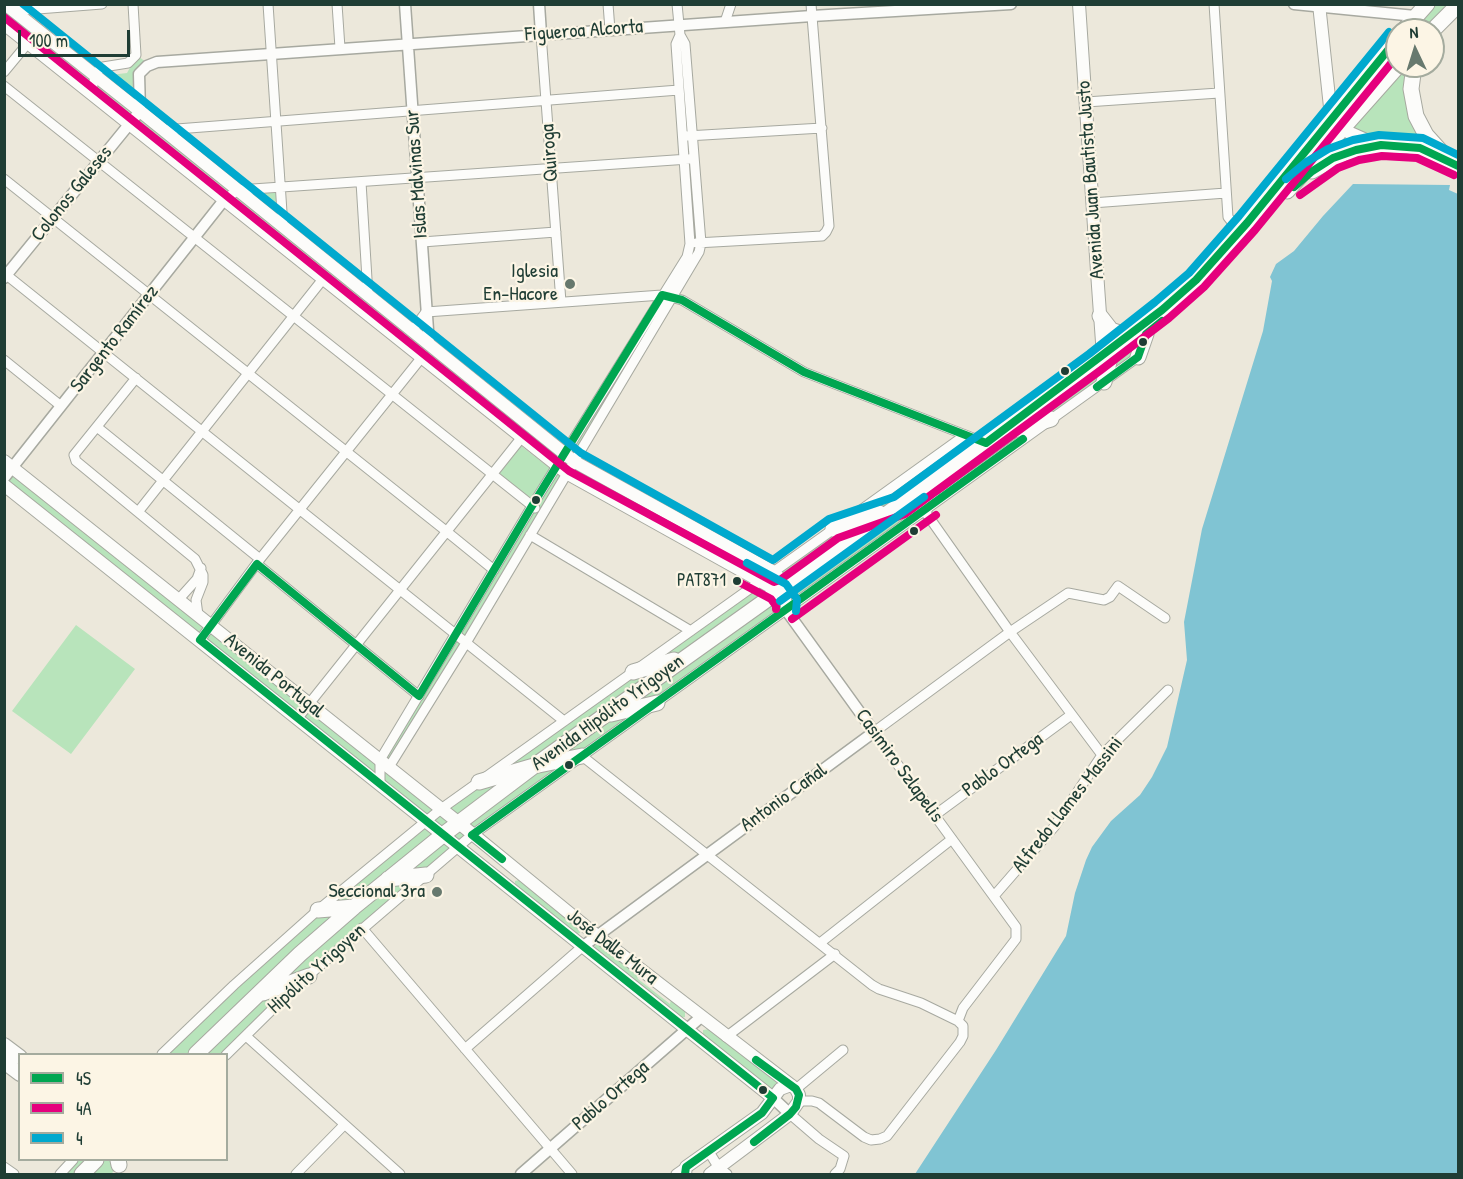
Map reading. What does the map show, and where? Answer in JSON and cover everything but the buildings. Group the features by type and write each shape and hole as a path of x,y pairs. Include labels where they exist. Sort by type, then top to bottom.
{"highway":[{"path":"1412,18 1427,4"},
{"path":"1437,18 1450,4"},
{"path":"1445,18 1458,5"},
{"name":"Avenida Hipólito Yrigoyen","path":"986,443 1007,432 1106,359 1128,336 1196,280 1239,223 1339,123 1385,56"},
{"path":"1277,203 1339,123 1386,78"},
{"path":"1412,78 1411,89 1416,116 1431,142 1456,164"},
{"path":"1277,203 1317,168 1344,153 1382,145 1401,145 1420,148 1456,164"},
{"name":"Avenida Hipólito Yrigoyen","path":"197,1053 257,994 354,907 444,834 686,657 784,598 899,506 1106,359 1146,334 1213,275 1277,203"},
{"path":"1100,316 1111,330 1128,336"},
{"path":"1138,357 1146,334"},
{"path":"1104,382 1107,375 1106,359"},
{"path":"1007,432 1051,419"},
{"path":"924,510 935,480"},
{"path":"833,529 899,506"},
{"path":"633,672 686,657"},
{"path":"605,715 657,703"},
{"path":"479,783 534,766 582,756"},
{"path":"388,879 426,875"},
{"path":"318,909 354,907"},
{"path":"257,994 309,976"},
{"path":"71,1174 88,1167"}],"main road":[{"name":"Avenida Juan Bautista Justo","path":"1080,4 1100,316 1106,359"},
{"path":"1319,6 1328,101 1339,123 1366,140 1420,148"},
{"path":"8,8 164,130 575,462 774,572 784,598"},
{"path":"4,24 568,474 784,598"},
{"name":"Avenida Portugal","path":"9,464 459,823"},
{"name":"Avenida Portugal","path":"4,485 444,834"},
{"name":"José Dalle Mura","path":"459,823 596,935 795,1092"},
{"name":"José Dalle Mura","path":"444,834 773,1098"},
{"path":"4,1045 18,1056"},
{"path":"4,1062 18,1072"},
{"path":"682,1172 762,1113 785,1086 795,1092 790,1114 719,1172"}],"street":[{"path":"8,8 102,4"},
{"path":"91,93 95,77 103,67 126,63 134,57 137,48 133,4"},
{"path":"268,4 284,227"},
{"path":"337,4 340,48"},
{"name":"Islas Malvinas Sur","path":"405,4 429,344"},
{"name":"Quiroga","path":"539,4 561,302"},
{"path":"608,4 610,30"},
{"path":"384,764 466,643 699,252 695,243 684,160 687,136 685,44 679,30 677,4"},
{"path":"726,22 731,4"},
{"name":"Figueroa Alcorta","path":"157,62 542,34 610,30 679,30 812,10 1011,4"},
{"path":"1214,4 1228,217 1239,223"},
{"path":"1294,4 1319,6 1385,19"},
{"path":"695,243 822,236 826,232 829,226 812,10"},
{"path":"381,785 384,764 419,696 532,506 695,243 694,159 687,136 679,90 675,44 679,30"},
{"path":"4,72 28,43"},
{"path":"137,48 147,59 157,62"},
{"path":"140,111 139,74 147,66 157,62"},
{"path":"4,86 543,515"},
{"path":"164,130 679,90"},
{"path":"1086,102 1219,93"},
{"name":"Colonos Galeses","path":"5,275 140,111"},
{"path":"687,136 822,128"},
{"path":"224,200 238,190 694,159"},
{"path":"4,178 494,570"},
{"path":"361,182 368,295"},
{"path":"1092,203 1226,194"},
{"name":"Sargento Ramírez","path":"4,478 9,464 62,406 224,200"},
{"path":"422,242 556,232"},
{"path":"5,275 564,721"},
{"path":"138,512 323,279"},
{"path":"412,331 426,312 662,295 673,297 682,300 793,368 986,443"},
{"path":"200,640 258,562 422,357"},
{"name":"Hipólito Yrigoyen","path":"228,1053 362,928 472,835 657,703 784,598 924,510 1138,357"},
{"path":"4,360 62,406"},
{"path":"136,378 74,455 76,461 195,559 201,568 203,582 196,600 198,615"},
{"path":"97,427 419,696"},
{"path":"163,1053 318,909 441,809 964,436"},
{"path":"297,719 522,437"},
{"path":"924,510 1071,716 1102,755"},
{"path":"530,535 691,631"},
{"path":"178,599 197,579 201,568"},
{"name":"Antonio Cañal","path":"465,1049 596,935 1010,632 1068,593 1104,600 1110,597 1118,586 1166,618"},
{"name":"Casimiro Szlapelis","path":"784,598 874,732 1016,927 1016,939 963,1008 958,1021"},
{"name":"Alfredo Llames Massini","path":"994,896 1054,827 1102,755 1168,690"},
{"name":"Pablo Ortega","path":"935,815 1071,716"},
{"path":"582,756 879,989 921,1002 958,1021 964,1029 960,1042 887,1136 880,1139 871,1140 864,1137 819,1103 795,1092 843,1050"},
{"path":"819,943 952,839"},
{"path":"507,885 518,872"},
{"path":"362,928 572,1174"},
{"path":"726,1037 835,954"},
{"name":"Pablo Ortega","path":"521,1174 700,1017"},
{"path":"246,1036 400,1174"},
{"path":"773,1098 819,1139 844,1156 840,1169 835,1174"},
{"path":"296,1174 344,1125"},
{"path":"709,1152 719,1172"},
{"path":"60,1174 72,1161"},
{"path":"4,1167 14,1174"}],"green space":[{"path":"5,5 564,454 687,257 676,44 685,44 701,243 575,462 774,571 964,436 986,443 1162,310 1385,53 1385,78 1412,78 1431,143 1381,145 1301,181 1277,203 1213,275 1146,334 1138,357 582,756 426,875 228,1054 163,1053 234,985 427,821 5,485 4,461 380,760 558,466 5,24","holes":["568,474 759,582 442,809 389,767"]},
{"path":"1427,5 1458,5 1445,18 1415,18"},
{"path":"137,55 148,64 135,99 132,100 107,78 110,75 127,73"},
{"path":"277,192 278,215 250,194"},
{"path":"520,445 551,469 532,500 498,473"},
{"path":"76,625 135,669 71,754 12,711"},
{"path":"519,880 579,927 580,933 574,935 515,886 515,881"},
{"path":"598,943 635,971 638,979 670,1004 671,999 685,1011 685,1017 678,1018 595,951 594,947"},
{"path":"710,1029 776,1080 778,1086 774,1090 769,1089 703,1035 703,1030"},
{"path":"72,1161 124,1161 111,1174 60,1174"}],"water":[{"path":"1353,184 1450,185 1449,190 1458,194 1458,1174 915,1174 996,1050 1066,936 1075,893 1092,847 1111,821 1140,795 1167,747 1187,660 1184,622 1202,529 1263,331 1272,281 1270,277 1276,264 1294,251"}],"transit line":[{"name":"4","path":"23,4 581,453 773,560 829,519 894,497 1089,354 1189,273 1239,216 1385,37"},
{"name":"4A","path":"4,17 569,471 774,582 838,538 905,514 1169,318 1204,287 1255,230 1385,71"},
{"name":"4S","path":"685,1174 686,1167 762,1113 773,1098 200,640 257,564 419,696 532,506 662,295 682,300 804,372 986,443 1162,310 1196,280 1247,223 1385,54"},
{"name":"4","path":"1286,179 1305,163 1328,149 1353,140 1379,135 1423,138 1458,155"},
{"name":"4S","path":"1294,187 1311,172 1333,158 1381,145 1420,148 1458,166"},
{"name":"4A","path":"1300,195 1338,168 1359,160 1382,156 1417,158 1454,175"},
{"name":"4S","path":"1097,387 1138,357 1146,334 1162,321"},
{"name":"4S","path":"502,859 472,835 1023,439"},
{"name":"4","path":"780,601 924,497"},
{"name":"4A","path":"792,619 936,515"},
{"name":"4","path":"747,563 786,584 797,599 796,611"},
{"name":"4A","path":"737,581 771,599 776,609"},
{"name":"4S","path":"754,1142 790,1114 796,1107 799,1095 796,1089 756,1060"}],"place":[{"name":"Iglesia En-Hacore","path":"570,284"},
{"name":"PAT871","path":"737,581"},
{"name":"Seccional 3ra","path":"437,892"}]}
